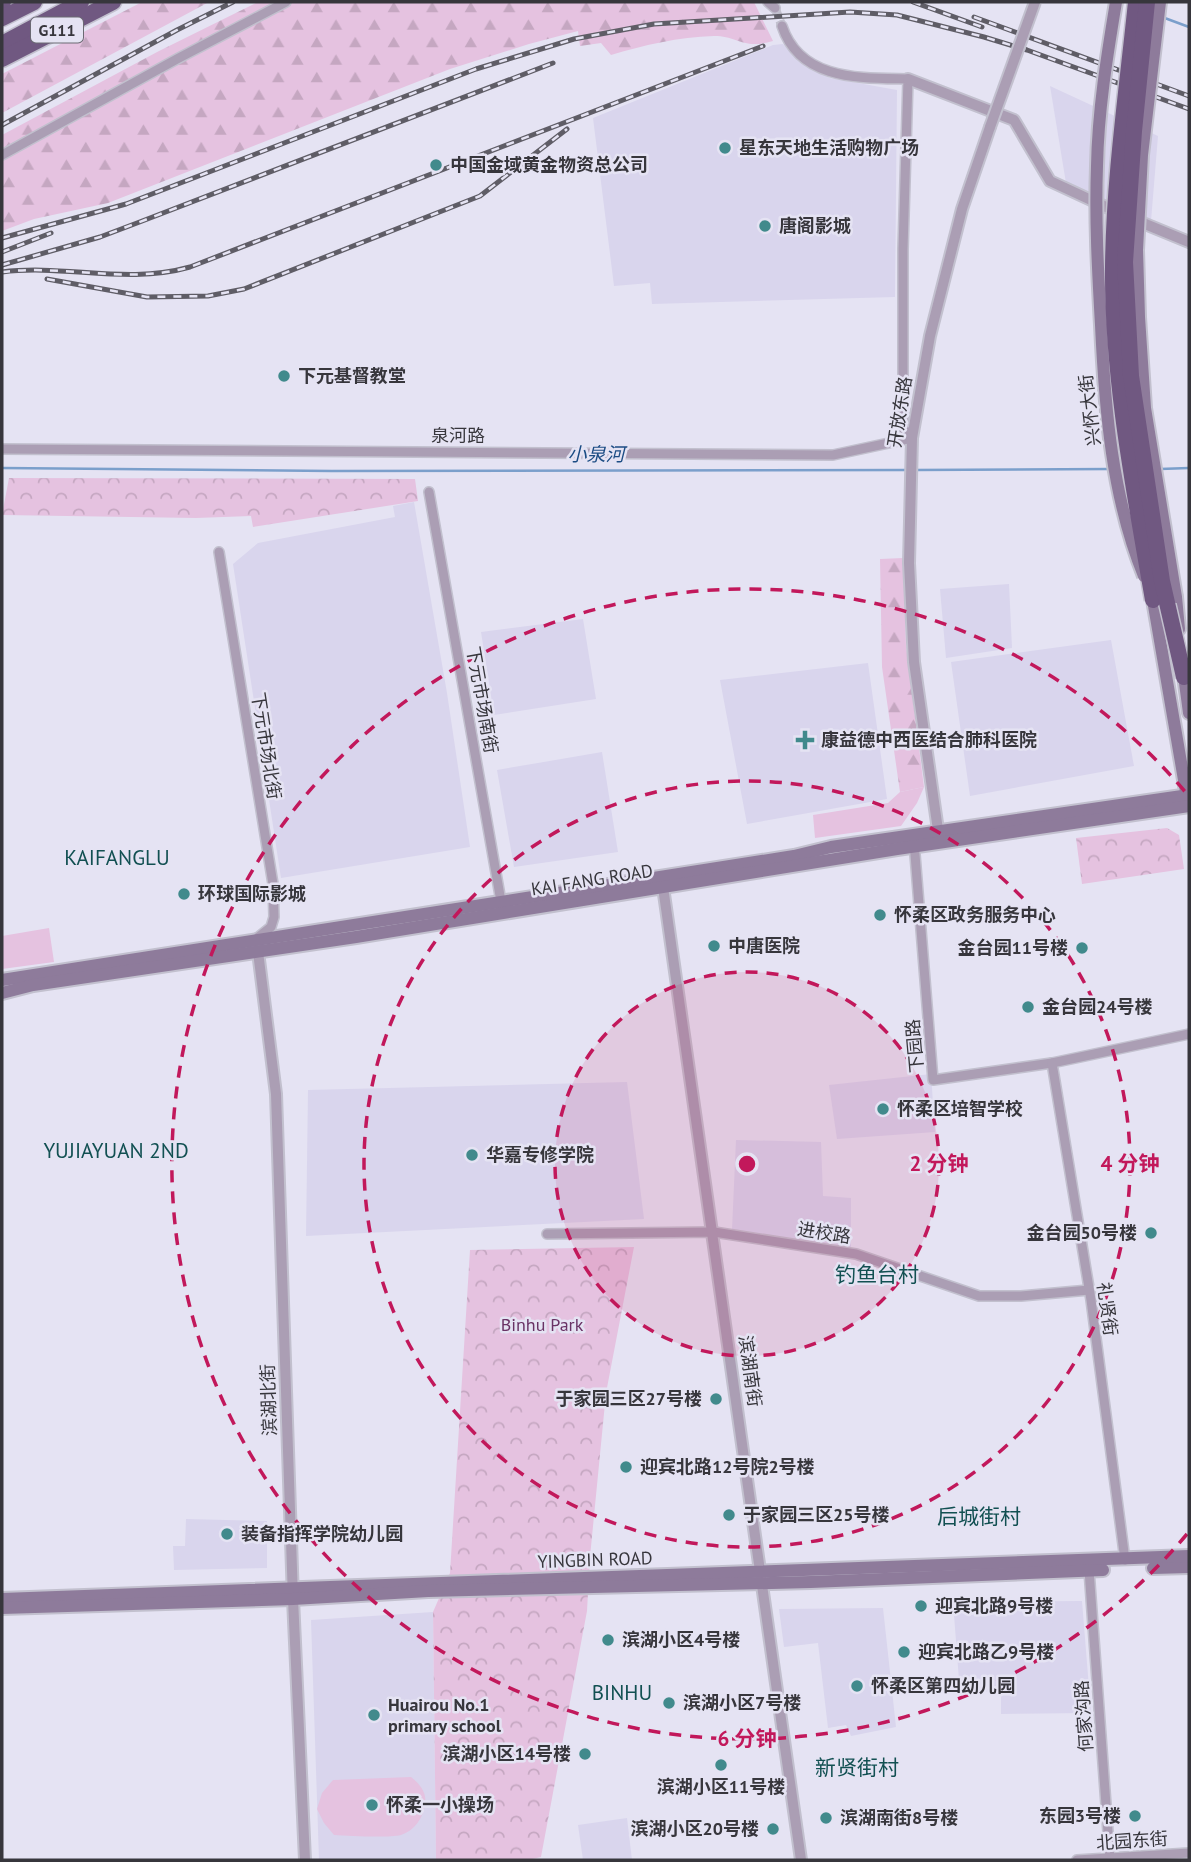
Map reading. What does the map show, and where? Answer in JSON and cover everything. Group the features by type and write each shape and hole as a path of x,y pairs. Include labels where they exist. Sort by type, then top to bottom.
{"highway":[{"path":"2,18 34,2"},
{"name":"G111","path":"2,44 81,2"},
{"name":"G111","path":"2,59 113,2"},
{"path":"1136,2 1122,117 1113,267 1119,381 1153,600"},
{"path":"1147,2 1134,131 1125,262 1126,288 1131,376 1162,581 1184,677"}],"main road":[{"name":"兴怀大街","path":"1116,2 1103,85 1097,164 1103,384 1119,496 1130,539 1153,600 1189,802"},
{"path":"1160,2 1142,155 1137,250 1139,317 1145,408 1176,597 1189,713"},
{"name":"KAI FANG ROAD","path":"2,993 33,985 257,945 502,906 794,856 831,847 939,838 1189,802"},
{"name":"KAI FANG ROAD","path":"502,906 663,887 914,841"},
{"name":"KAI FANG ROAD","path":"2,980 257,945"},
{"name":"YINGBIN ROAD","path":"2,1608 293,1593 761,1577 1189,1556"},
{"name":"YINGBIN ROAD","path":"761,1577 1189,1567"},
{"name":"YINGBIN ROAD","path":"2,1599 293,1593"}],"street":[{"path":"2,155 286,2"},
{"name":"开放东路","path":"939,838 914,662 909,563 911,444 930,336 962,209 1035,2"},
{"path":"782,26 786,38 799,55 821,70 849,77 908,79 1014,120 1050,181 1160,232 1189,242"},
{"path":"908,79 903,249 903,428 911,444"},
{"name":"泉河路","path":"2,449 832,454 911,444"},
{"name":"下元市场南街","path":"429,492 502,906"},
{"name":"下元市场北街","path":"219,552 272,884 274,917 271,927 257,945"},
{"name":"下园路","path":"914,841 933,1080 1052,1063 1189,1034"},
{"name":"滨湖南街","path":"663,887 802,1860"},
{"name":"滨湖北街","path":"257,945 276,1094 305,1860"},
{"name":"礼贤街","path":"1052,1063 1089,1290 1125,1560"},
{"name":"进校路","path":"547,1234 714,1232 856,1254 979,1296 1021,1296 1089,1290"},
{"name":"何家沟路","path":"1089,1570 1110,1859"},
{"name":"北园东街","path":"1077,1860 1189,1853"}],"shaded area":[{"path":"783,44 800,62 830,78 897,90 895,297 652,304 650,283 614,286 593,118 773,45"},
{"path":"1050,86 1158,136 1151,221 1067,189"},
{"path":"414,502 470,847 281,878 233,564 258,543 395,517 393,506"},
{"path":"1009,584 1012,648 946,658 940,589"},
{"path":"583,619 596,699 494,715 481,632"},
{"path":"1111,640 1134,766 970,796 951,662"},
{"name":"康益德中西医结合肺科医院","path":"868,663 887,799 747,824 720,680"},
{"path":"602,752 618,852 514,867 497,770"},
{"name":"怀柔区培智学校","path":"931,1074 935,1132 837,1139 829,1085"},
{"name":"华嘉专修学院","path":"627,1082 644,1219 306,1236 308,1090"},
{"path":"736,1140 821,1142 823,1196 851,1198 851,1247 840,1249 732,1230"},
{"name":"装备指挥学院幼儿园","path":"186,1519 267,1521 267,1568 174,1570 173,1546 185,1546"},
{"path":"1082,1601 1091,1713 1001,1714 1001,1691 960,1693 953,1602"},
{"name":"怀柔区第四幼儿园","path":"883,1608 896,1727 851,1736 846,1725 828,1728 818,1643 784,1647 779,1609"},
{"name":"Huairou No.1 primary school","path":"433,1612 436,1860 319,1860 311,1620"},
{"path":"627,1818 632,1860 583,1860 578,1825"}],"green space":[{"path":"142,2 209,2 2,113 2,74"},
{"path":"258,2 754,2 773,41 754,44 714,36 688,38 611,55 601,43 580,46 578,31 450,69 108,203 34,219 2,231 2,135 159,51"},
{"path":"9,478 415,479 418,501 253,527 251,516 196,518 2,515"},
{"path":"903,558 906,646 924,787 900,792 882,667 880,559"},
{"path":"924,787 901,826 815,838 813,815 888,803 900,792"},
{"path":"1167,828 1179,835 1184,869 1082,884 1076,838"},
{"path":"49,928 54,962 2,969 2,936"},
{"name":"Binhu Park","path":"634,1247 606,1393 587,1611 541,1857 528,1860 436,1860 433,1612 450,1573 470,1250"},
{"name":"怀柔一小操场","path":"411,1777 422,1790 425,1805 417,1823 401,1835 334,1835 317,1809 322,1793 333,1780"}],"waterway":[{"path":"1162,17 1189,27"},
{"name":"小泉河","path":"2,468 332,471 908,470"},
{"name":"小泉河","path":"1160,469 1189,468"},
{"name":"小泉河","path":"915,470 1111,469"}],"tunnel":[{"path":"775,8 782,26"}],"railway":[{"path":"2,125 233,2"},
{"path":"913,2 982,27"},
{"path":"2,238 126,204 476,69 574,39 654,24 850,12 897,15 1027,50 1189,109"},
{"path":"974,17 1189,96"},
{"path":"2,272 49,270 143,274 190,267 763,46"},
{"path":"2,265 100,237 553,63"},
{"path":"47,279 147,297 208,296 244,289 480,196 567,129"},
{"path":"2,252 51,233"}],"place":[{"name":"星东天地生活购物广场","path":"725,148"},
{"name":"中国金域黄金物资总公司","path":"436,165"},
{"name":"唐阁影城","path":"765,226"},
{"name":"下元基督教堂","path":"284,376"},
{"name":"康益德中西医结合肺科医院","path":"805,740"},
{"name":"环球国际影城","path":"184,894"},
{"name":"怀柔区政务服务中心","path":"880,915"},
{"name":"中唐医院","path":"714,946"},
{"name":"金台园11号楼","path":"1082,948"},
{"name":"金台园24号楼","path":"1028,1007"},
{"name":"怀柔区培智学校","path":"883,1109"},
{"name":"华嘉专修学院","path":"472,1155"},
{"name":"金台园50号楼","path":"1151,1233"},
{"name":"于家园三区27号楼","path":"716,1399"},
{"name":"迎宾北路12号院2号楼","path":"626,1467"},
{"name":"于家园三区25号楼","path":"729,1515"},
{"name":"装备指挥学院幼儿园","path":"227,1534"},
{"name":"迎宾北路9号楼","path":"921,1606"},
{"name":"滨湖小区4号楼","path":"608,1640"},
{"name":"迎宾北路乙9号楼","path":"904,1652"},
{"name":"怀柔区第四幼儿园","path":"857,1686"},
{"name":"滨湖小区7号楼","path":"669,1703"},
{"name":"Huairou No.1 primary school","path":"374,1715"},
{"name":"滨湖小区14号楼","path":"585,1754"},
{"name":"滨湖小区11号楼","path":"721,1765"},
{"name":"怀柔一小操场","path":"372,1805"},
{"name":"东园3号楼","path":"1135,1816"},
{"name":"滨湖南街8号楼","path":"826,1818"},
{"name":"滨湖小区20号楼","path":"773,1829"}],"district":[{"name":"KAIFANGLU","path":"117,858"},
{"name":"YUJIAYUAN 2ND","path":"116,1151"},
{"name":"钓鱼台村","path":"877,1275"},
{"name":"后城街村","path":"979,1517"},
{"name":"BINHU","path":"622,1693"},
{"name":"新贤街村","path":"857,1768"}]}
